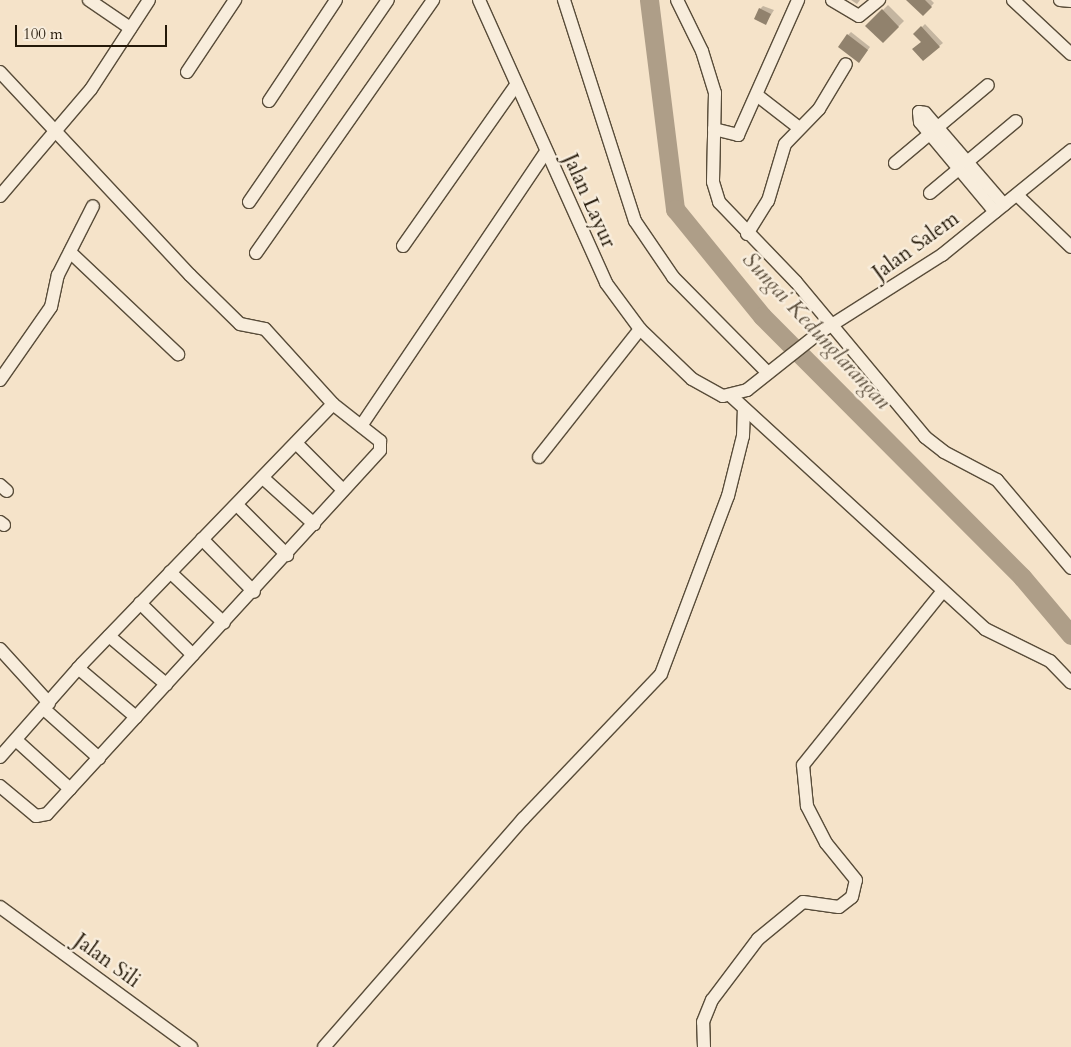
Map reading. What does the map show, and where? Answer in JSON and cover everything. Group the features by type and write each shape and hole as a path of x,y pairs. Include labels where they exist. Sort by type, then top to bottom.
{"street":[{"path":"89,0 130,28"},
{"path":"0,196 54,134 149,0"},
{"path":"187,72 235,0"},
{"path":"269,101 336,0"},
{"path":"248,202 388,0"},
{"path":"256,253 433,0"},
{"name":"Jalan Layur","path":"479,0 593,260 640,329 706,389 731,396"},
{"path":"564,0 635,221 673,277 773,370"},
{"path":"677,0 710,73 714,129 713,182 719,202 747,234 796,282 824,330 925,437 944,452 997,480 1017,498 1071,568"},
{"path":"714,129 738,135 758,96 798,0"},
{"path":"832,0 859,16 878,0"},
{"path":"1014,0 1071,54"},
{"path":"1060,0 1071,1"},
{"path":"747,234 768,200 785,144 798,127 819,109 846,64"},
{"path":"0,72 54,134 240,324 266,329 333,404 361,426 381,446 254,592 193,655 70,789 39,817 0,786"},
{"path":"403,246 516,85"},
{"path":"895,163 988,85"},
{"path":"758,96 798,127"},
{"path":"930,193 1016,121"},
{"path":"933,130 1000,209"},
{"name":"Jalan Salem","path":"731,396 747,390 824,330 898,286 1000,209 1071,150"},
{"path":"361,426 546,152"},
{"path":"1017,195 1071,247"},
{"path":"0,380 51,307 58,275 94,206"},
{"path":"70,252 178,354"},
{"path":"539,457 640,329"},
{"path":"731,396 744,411 985,630 1050,661 1071,683"},
{"path":"0,757 47,706 78,668 333,404"},
{"path":"324,1047 523,819 661,674 728,496 743,436 744,411"},
{"path":"296,443 343,490"},
{"path":"262,478 314,524"},
{"path":"237,505 287,555"},
{"path":"202,540 254,592"},
{"path":"170,572 224,623"},
{"path":"704,1047 703,1022 712,1000 758,939 803,902 839,907 855,892 854,877 826,843 807,806 803,765 942,592"},
{"path":"140,603 193,655"},
{"path":"109,636 166,684"},
{"path":"0,649 47,706 100,756"},
{"path":"78,668 136,717"},
{"path":"16,740 70,789"},
{"name":"Jalan Sili","path":"0,907 191,1047"}],"building":[{"path":"906,0 925,0 932,7 923,16"},
{"path":"759,8 771,14 766,25 754,19"},
{"path":"882,9 899,27 883,43 865,26"},
{"path":"921,26 940,47 923,61 912,49 921,42 913,34"},
{"path":"847,34 868,50 859,63 838,47"}],"waterway":[{"name":"Sungai Kedunglarangan","path":"649,0 675,209 762,316 1022,577 1071,635"}]}
